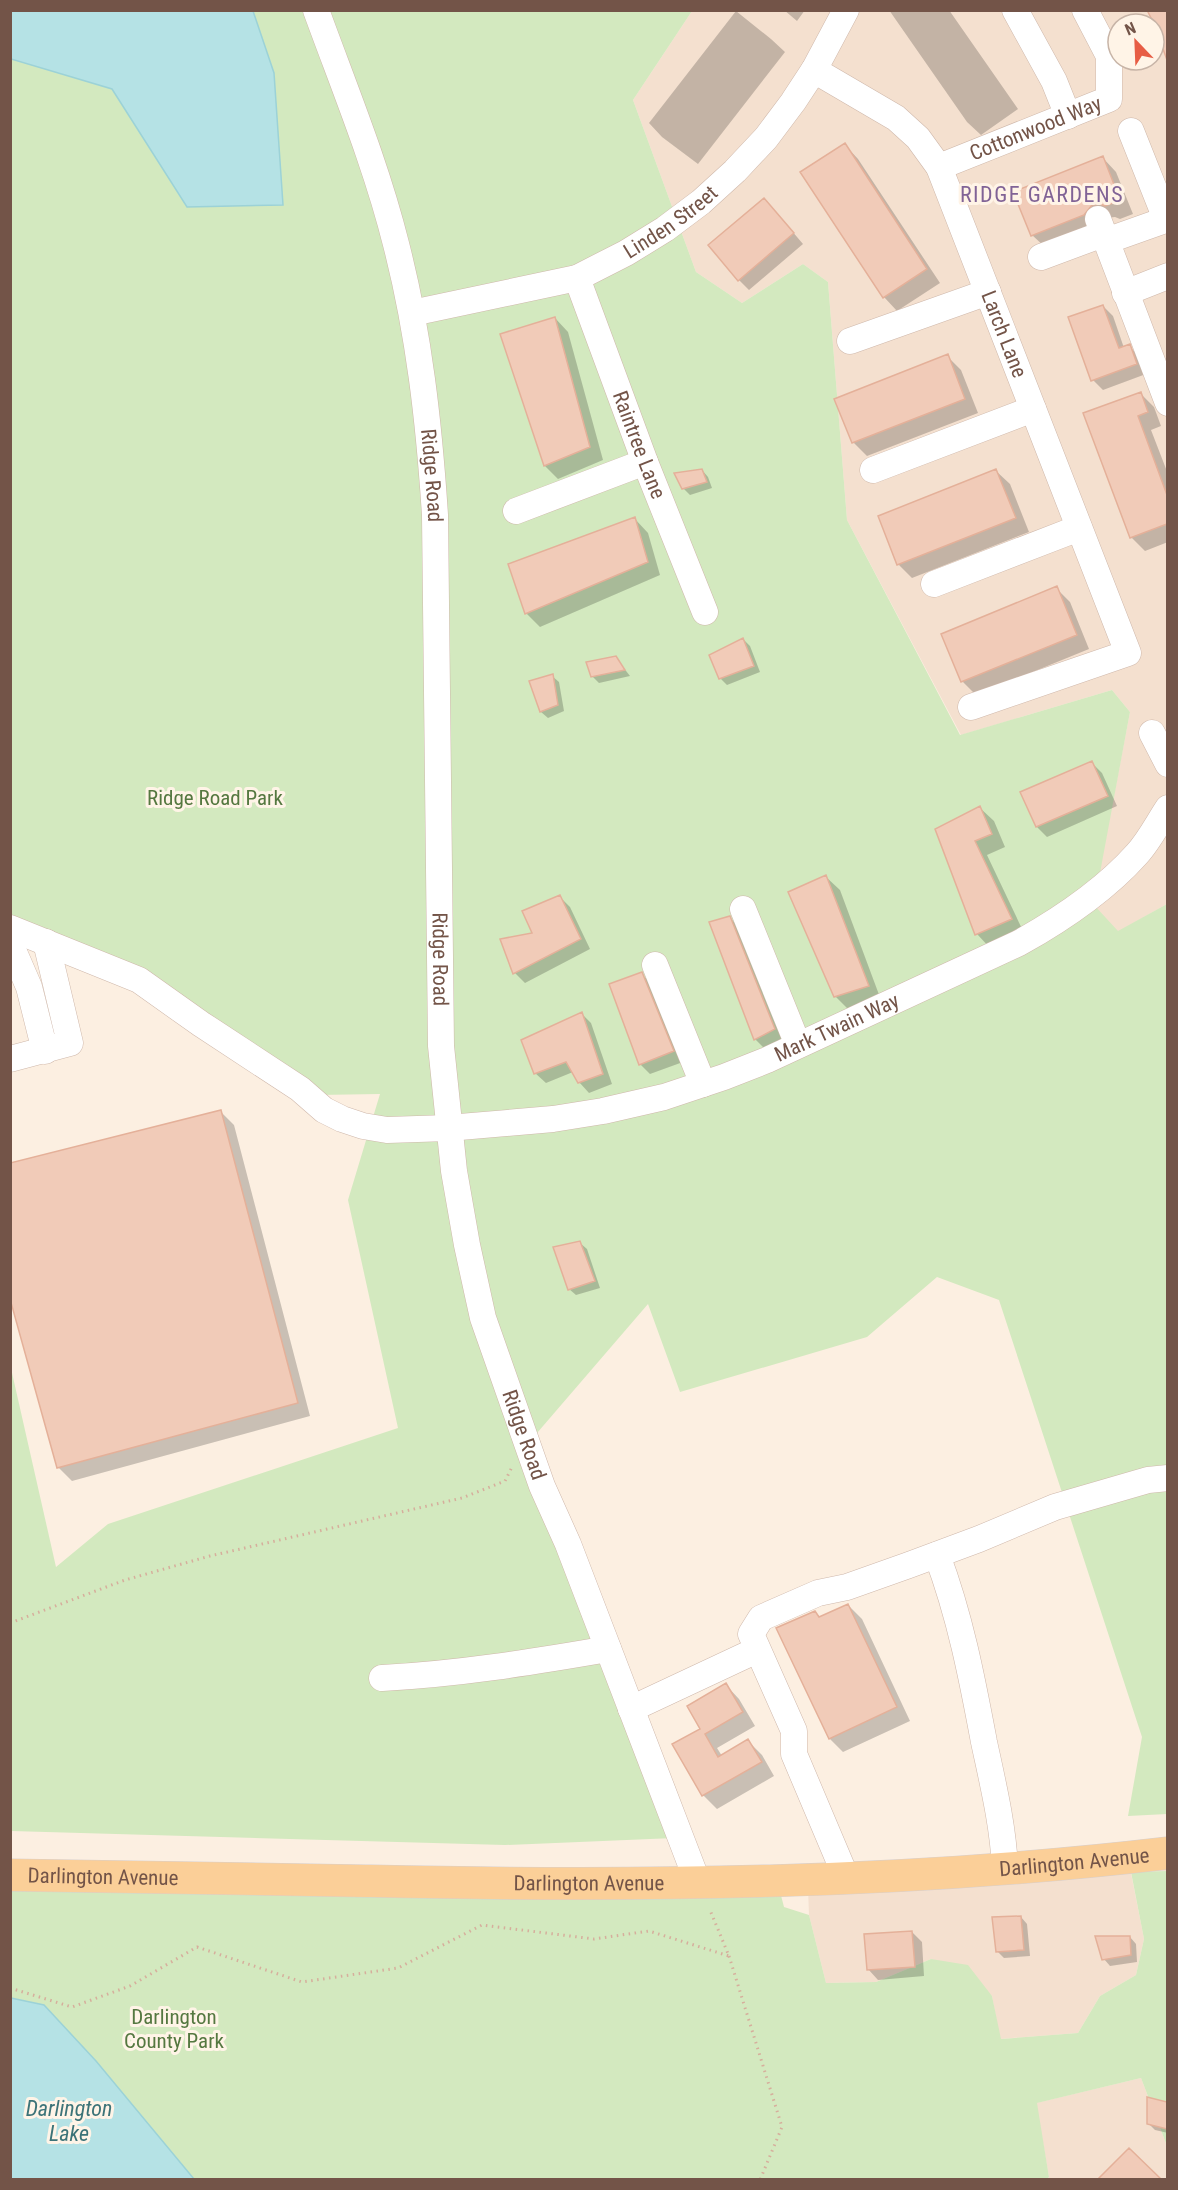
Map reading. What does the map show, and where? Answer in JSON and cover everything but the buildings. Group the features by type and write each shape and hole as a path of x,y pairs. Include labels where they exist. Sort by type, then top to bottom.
{"main road":[{"name":"Darlington Avenue","path":"10,1875 494,1884 704,1897 846,1876 1074,1864 1167,1853"}],"street":[{"name":"Ridge Road","path":"316,10 379,186 396,243 412,313 425,393 435,515 441,1046 448,1128 466,1245 483,1318 542,1486 568,1544 704,1897"},
{"name":"Linden Street","path":"412,313 577,278 626,253 665,229 701,202 766,138 794,102 846,10"},
{"path":"1015,10 1044,61 1068,116"},
{"name":"Cottonwood Way","path":"939,167 1109,99 1109,56 1085,10"},
{"name":"Larch Lane","path":"814,70 896,118 918,138 939,167 1128,652 971,707"},
{"path":"1041,257 1102,231 1167,219 1131,131"},
{"path":"1102,231 1167,403"},
{"path":"1125,293 1167,276"},
{"name":"Raintree Lane","path":"577,278 645,462 705,612"},
{"path":"850,341 988,292"},
{"path":"873,470 1033,409"},
{"path":"516,512 645,462"},
{"path":"934,584 1079,528"},
{"path":"1152,734 1167,764"},
{"name":"Mark Twain Way","path":"10,927 139,980 300,1089 324,1110 342,1119 363,1126 387,1130 448,1128 553,1119 603,1111 664,1097 735,1073 1019,943 1089,899 1123,869 1139,852 1167,808"},
{"path":"743,909 798,1045"},
{"path":"10,1059 70,1043 46,942"},
{"path":"10,943 29,987 45,1051"},
{"path":"655,965 703,1084"},
{"path":"846,1876 794,1754 794,1731 751,1634 761,1618 818,1593 847,1587 937,1555 1055,1508 1148,1480 1167,1478"},
{"path":"937,1555 961,1629 972,1679 1004,1838 1005,1868"},
{"path":"382,1678 446,1674 608,1649"},
{"path":"631,1709 757,1650"}],"path":[{"path":"10,1623 125,1580 210,1556 462,1498 505,1481 513,1468 510,1457"},
{"path":"704,1897 729,1956 782,2127 760,2180"},
{"path":"10,1988 72,2007 130,1986 197,1947 302,1982 398,1968 482,1925 594,1939 649,1931 729,1956"}],"shaded area":[{"path":"692,11 1167,11 1167,904 1118,932 1093,905 1130,712 1112,690 961,735 847,520 828,282 803,264 742,303 696,272 633,100"},
{"path":"1167,1868 1167,1871 1131,1873 1144,1939 1136,1975 1100,1996 1078,2033 1000,2039 992,1996 931,1959 876,1982 826,1983 809,1915 808,1888"},
{"path":"1141,2078 1167,2146 1167,2179 1047,2179 1049,2177 1036,2103"}],"green space":[{"name":"Ridge Road Park","path":"11,11 692,11 633,100 696,272 742,303 803,264 828,282 847,520 960,735 1112,690 1130,712 1094,905 1118,931 1167,904 1167,1814 1128,1816 1142,1737 999,1300 937,1277 867,1337 680,1392 648,1304 531,1440 674,1838 505,1845 11,1831 10,1364 56,1567 108,1524 398,1428 348,1200 380,1094 317,1095 11,915"},
{"name":"Darlington County Park","path":"1167,1871 1167,2146 1141,2078 1037,2103 1049,2177 1047,2179 11,2180 11,1875 777,1880 784,1907 809,1915 826,1983 876,1982 931,1959 968,1965 992,1996 1001,2039 1078,2033 1100,1996 1136,1975 1144,1939 1131,1872"}],"water":[{"path":"10,11 253,11 274,73 283,205 187,207 112,89 11,59"},
{"name":"Darlington Lake","path":"11,1998 44,2005 96,2061 194,2179 11,2179"}],"district":[{"name":"RIDGE GARDENS","path":"1042,194"}]}
